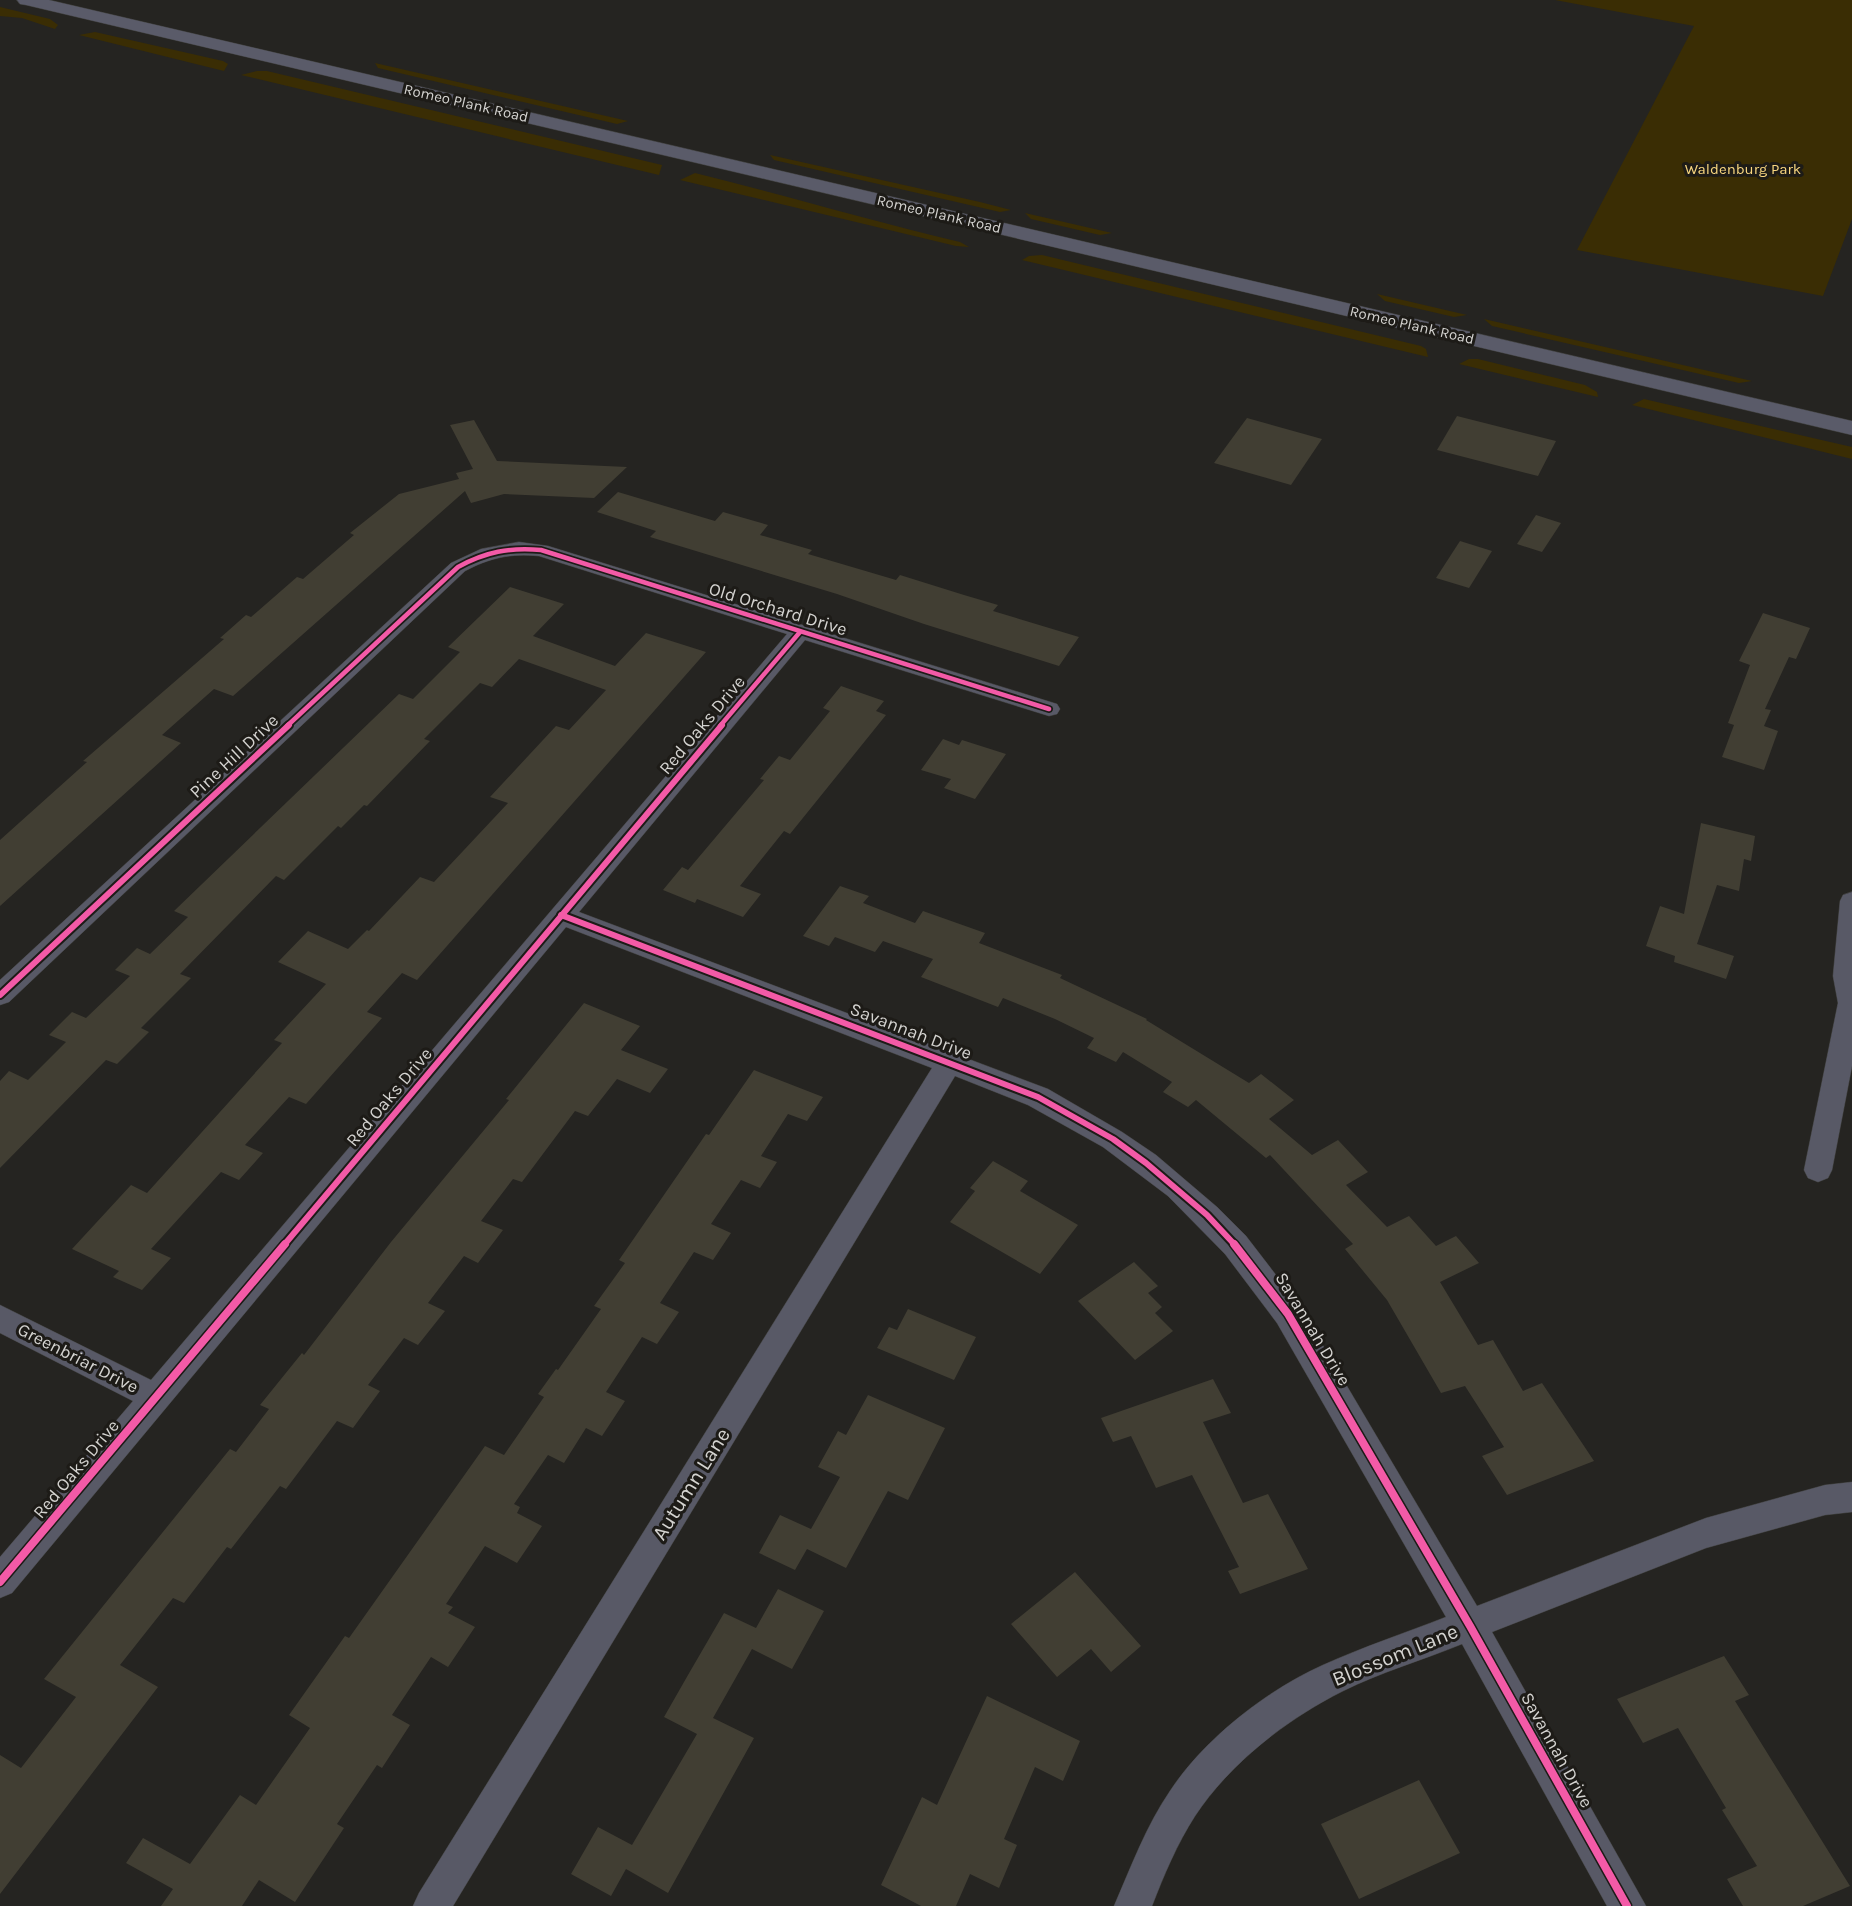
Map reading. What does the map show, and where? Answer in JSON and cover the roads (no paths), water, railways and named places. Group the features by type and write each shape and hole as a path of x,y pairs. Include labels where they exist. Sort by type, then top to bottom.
{"main road":[{"name":"Romeo Plank Road","path":"26,0 1852,428"}],"street":[{"name":"Old Orchard Drive","path":"496,550 520,547 541,550 1049,709"},
{"name":"Pine Hill Drive","path":"0,995 458,567 474,557 496,550"},
{"name":"Red Oaks Drive","path":"0,1582 800,632"},
{"path":"1818,1170 1852,1003 1846,976 1852,901"},
{"name":"Savannah Drive","path":"561,915 1038,1097 1085,1121 1142,1158 1220,1226 1259,1270 1288,1314 1470,1626 1627,1906"},
{"name":"Autumn Lane","path":"432,1906 950,1062"},
{"name":"Greenbriar Drive","path":"0,1318 155,1397"},
{"name":"Blossom Lane","path":"1133,1906 1159,1845 1191,1791 1230,1748 1279,1709 1333,1678 1706,1533 1825,1500 1852,1497"}],"park label":[{"name":"Waldenburg Park","path":"1743,169"}]}
